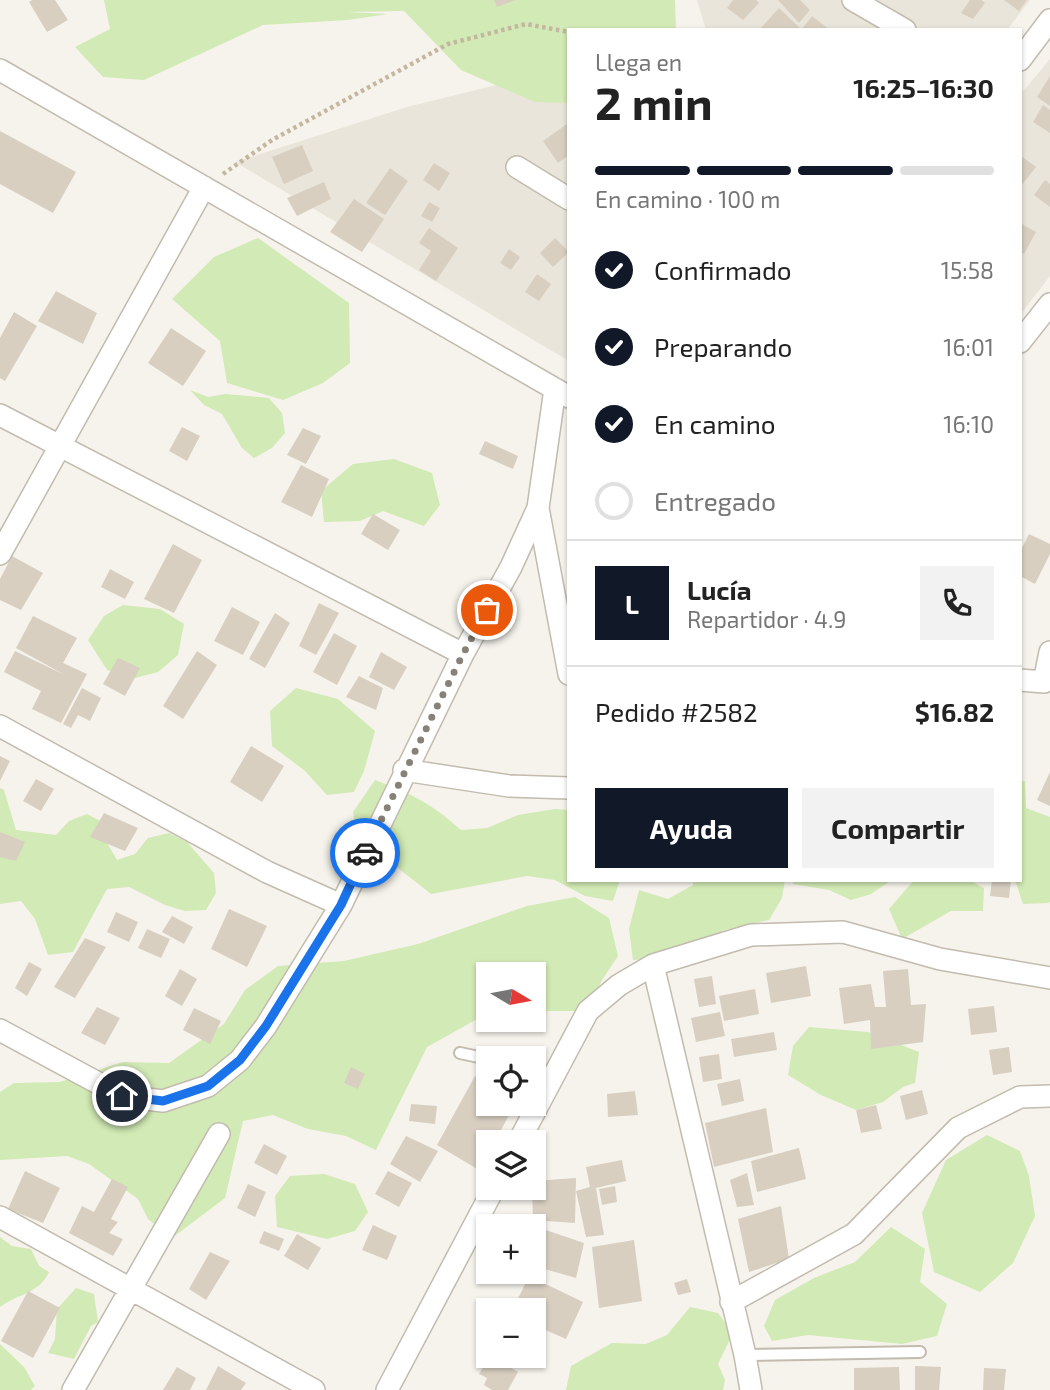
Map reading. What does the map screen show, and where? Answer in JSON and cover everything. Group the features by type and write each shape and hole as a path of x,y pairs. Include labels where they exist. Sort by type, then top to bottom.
{"street":[{"path":"853,0 902,28"},
{"path":"1022,57 1050,20"},
{"path":"0,70 562,393 538,508 511,567 404,771 341,905 266,1026 240,1060 208,1086 163,1101 122,1096 0,1030"},
{"path":"517,167 567,198"},
{"path":"0,554 204,187"},
{"path":"1022,339 1050,304"},
{"path":"0,415 463,654"},
{"path":"538,508 567,663"},
{"path":"1047,684 1050,652"},
{"path":"1022,669 1047,684"},
{"path":"1022,680 1047,684"},
{"path":"0,726 267,872 341,905"},
{"path":"404,771 509,786 567,788"},
{"path":"546,1068 588,1012 619,985 653,965 751,935 843,932 940,958 1050,978"},
{"path":"653,965 751,1390"},
{"path":"731,1302 854,1234 958,1128 1020,1097 1050,1096"},
{"path":"73,1390 219,1134"},
{"path":"387,1390 488,1200"},
{"path":"0,1217 314,1390"}],"lane":[{"path":"460,1053 476,1056"},
{"path":"745,1355 920,1352"}],"path":[{"path":"204,187 272,140 448,44 526,24 567,32"}],"shaded area":[{"path":"697,0 1030,0 1009,28 705,28"},
{"path":"1050,59 1050,276 1022,312 1022,93"},
{"path":"567,67 567,360 235,162 407,107"}],"green space":[{"path":"104,0 675,0 676,28 567,28 567,103 535,102 461,70 404,11 347,12 388,14 348,20 263,25 144,80 103,77 75,47 110,29"},
{"path":"258,238 349,303 350,363 323,383 283,400 227,383 220,341 172,299 214,257"},
{"path":"190,390 208,397 226,394 269,398 282,413 285,433 272,448 254,458 242,448 222,414 204,405"},
{"path":"394,459 432,473 440,505 424,526 383,511 360,521 324,522 321,491 353,464"},
{"path":"123,605 160,609 184,624 178,655 158,672 135,678 107,670 88,640 104,616"},
{"path":"296,688 338,699 375,731 364,771 354,792 327,795 305,771 272,746 270,711"},
{"path":"375,780 421,800 461,830 487,828 518,815 555,809 567,810 567,882 619,882 613,901 585,896 555,880 527,876 431,894 398,868 357,842 353,812"},
{"path":"1022,781 1025,781 1026,808 1050,817 1050,902 1023,904 1016,882 1022,882"},
{"path":"0,788 4,790 16,830 56,835 69,821 87,814 104,823 107,843 117,860 135,854 148,838 169,833 187,842 214,873 216,893 206,910 185,911 165,905 129,887 107,889 73,952 48,955 35,919 21,901 0,904"},
{"path":"693,882 785,882 782,898 769,920 724,930 680,957 633,960 629,929 639,890 668,899 693,885"},
{"path":"889,882 871,894 851,900 829,890 793,884"},
{"path":"912,882 973,882 984,888 983,911 951,911 902,939 889,909"},
{"path":"575,897 609,918 618,956 602,980 588,1011 546,1011 546,962 476,962 476,1020 427,1047 376,1150 346,1136 308,1129 273,1115 243,1121 225,1198 172,1238 148,1219 138,1199 89,1164 67,1156 0,1160 0,1092 14,1083 60,1082 123,1062 169,1063 224,1024 245,990 278,966 344,961 418,944 527,906"},
{"path":"809,1027 868,1032 919,1052 915,1083 903,1087 883,1102 856,1110 821,1095 788,1075 793,1046"},
{"path":"987,1135 1020,1151 1029,1176 1035,1216 1013,1263 980,1292 934,1272 922,1213 946,1160"},
{"path":"324,1174 355,1184 368,1212 355,1231 327,1239 277,1227 275,1196 290,1176"},
{"path":"891,1227 925,1249 920,1282 947,1304 937,1336 902,1344 808,1335 772,1341 764,1326 775,1300 814,1278 855,1262"},
{"path":"0,1237 12,1246 31,1249 39,1266 49,1272 40,1285 0,1307"},
{"path":"76,1288 94,1294 98,1322 91,1326 74,1359 48,1353 55,1339 57,1309"},
{"path":"690,1307 718,1313 733,1333 718,1364 725,1380 723,1390 566,1390 571,1366 612,1343 646,1344 667,1335"},
{"path":"0,1344 24,1367 35,1386 31,1390 0,1390"}],"building":[{"path":"55,0 68,20 47,32 29,2"},
{"path":"494,0 515,0 497,7"},
{"path":"733,0 756,0 759,3 743,20 727,8"},
{"path":"778,0 800,0 810,10 799,23"},
{"path":"970,0 981,0 985,3 973,19 961,13"},
{"path":"1004,0 1027,0 1019,11"},
{"path":"779,8 800,28 761,28"},
{"path":"812,16 827,28 803,28"},
{"path":"1050,76 1050,106 1037,97"},
{"path":"1043,105 1050,110 1050,133 1033,122"},
{"path":"567,124 567,156 558,163 543,141"},
{"path":"0,131 76,172 53,213 0,184"},
{"path":"302,145 313,171 284,184 272,157"},
{"path":"1022,156 1036,167 1022,184"},
{"path":"434,163 450,173 439,191 423,180"},
{"path":"390,168 408,181 385,215 366,203"},
{"path":"1045,180 1050,184 1050,207 1034,195"},
{"path":"324,182 331,199 297,216 287,198"},
{"path":"354,199 384,219 362,252 330,232"},
{"path":"429,202 440,208 432,222 421,216"},
{"path":"1022,224 1036,232 1024,254 1022,252"},
{"path":"429,228 458,248 436,281 419,270 431,251 419,243"},
{"path":"555,238 567,250 567,254 553,267 540,253"},
{"path":"509,249 520,257 511,270 500,263"},
{"path":"537,274 551,284 539,301 525,292"},
{"path":"56,291 97,313 83,344 38,321"},
{"path":"14,312 37,326 5,381 0,378 0,338"},
{"path":"171,328 206,351 183,386 148,363"},
{"path":"182,427 200,436 187,461 169,451"},
{"path":"303,428 321,436 306,464 287,455"},
{"path":"485,441 518,456 513,469 479,454"},
{"path":"301,465 329,479 312,517 281,502"},
{"path":"373,514 400,530 388,550 361,534"},
{"path":"1029,534 1050,544 1050,554 1035,584 1022,577 1022,548"},
{"path":"173,544 202,560 174,613 144,599"},
{"path":"12,556 43,573 21,610 0,600 0,579"},
{"path":"110,569 134,582 125,599 101,587"},
{"path":"319,603 339,613 316,655 299,646"},
{"path":"232,607 260,622 243,655 214,641"},
{"path":"275,613 290,623 265,668 249,659"},
{"path":"33,616 77,638 63,663 87,674 61,723 32,709 41,691 4,672 15,651 65,675 16,648"},
{"path":"334,633 357,646 337,685 313,672"},
{"path":"197,651 217,665 183,719 163,706"},
{"path":"381,652 407,667 394,690 369,677"},
{"path":"118,658 140,668 125,696 103,684"},
{"path":"359,676 383,688 376,710 346,697"},
{"path":"82,688 101,698 90,721 78,715 71,728 63,724"},
{"path":"251,746 284,766 262,802 230,782"},
{"path":"0,756 10,761 0,781"},
{"path":"1050,772 1050,806 1037,800"},
{"path":"36,779 54,789 41,811 23,801"},
{"path":"104,813 138,828 125,851 90,837"},
{"path":"0,832 25,842 16,861 0,857"},
{"path":"992,882 1011,882 1009,898 990,896"},
{"path":"229,909 267,926 247,967 211,949"},
{"path":"116,912 138,922 129,942 107,932"},
{"path":"172,916 193,927 184,944 162,932"},
{"path":"147,929 170,939 161,958 138,948"},
{"path":"85,938 106,947 75,998 54,987"},
{"path":"29,962 42,969 27,996 15,988"},
{"path":"806,966 811,996 771,1003 766,973"},
{"path":"180,969 197,979 182,1006 165,996"},
{"path":"908,969 911,1005 926,1004 923,1042 871,1049 870,1020 844,1024 839,988 871,984 875,1007 886,1007 883,971"},
{"path":"712,976 716,1004 699,1007 694,979"},
{"path":"755,989 759,1014 724,1021 719,996"},
{"path":"994,1006 997,1032 971,1035 968,1009"},
{"path":"97,1007 120,1018 105,1045 81,1033"},
{"path":"194,1008 221,1021 210,1044 183,1030"},
{"path":"720,1012 725,1036 696,1042 691,1018"},
{"path":"774,1032 777,1050 734,1057 731,1039"},
{"path":"1009,1047 1012,1072 993,1075 989,1050"},
{"path":"719,1054 722,1079 703,1082 699,1057"},
{"path":"351,1067 365,1074 358,1089 344,1083"},
{"path":"476,1077 476,1116 509,1116 501,1130 476,1130 476,1168 437,1145"},
{"path":"740,1079 744,1101 722,1106 717,1084"},
{"path":"922,1090 928,1114 906,1120 900,1096"},
{"path":"635,1091 638,1115 608,1117 607,1094"},
{"path":"411,1104 437,1106 435,1124 409,1121"},
{"path":"876,1105 882,1129 861,1133 856,1110"},
{"path":"766,1108 773,1152 714,1167 705,1123"},
{"path":"406,1136 438,1151 420,1182 390,1164"},
{"path":"264,1144 287,1156 277,1175 254,1163"},
{"path":"799,1148 806,1179 757,1192 751,1161"},
{"path":"622,1160 626,1181 596,1188 604,1235 586,1237 576,1191 590,1187 586,1167"},
{"path":"25,1171 60,1188 43,1223 8,1209"},
{"path":"388,1171 412,1183 399,1207 375,1194"},
{"path":"747,1173 754,1205 737,1207 730,1180"},
{"path":"576,1178 575,1223 546,1221 546,1214 533,1214 532,1200 546,1200 546,1180"},
{"path":"112,1179 128,1187 111,1219 118,1222 109,1233 123,1239 113,1256 69,1233 82,1206 94,1212"},
{"path":"248,1184 266,1192 255,1217 237,1208"},
{"path":"615,1186 617,1202 602,1205 599,1189"},
{"path":"781,1206 789,1259 749,1272 738,1219"},
{"path":"373,1225 397,1236 387,1260 362,1250"},
{"path":"546,1230 584,1243 576,1278 546,1269"},
{"path":"264,1231 284,1239 279,1251 259,1243"},
{"path":"297,1234 321,1248 308,1270 284,1256"},
{"path":"634,1240 642,1301 599,1308 592,1247"},
{"path":"210,1252 230,1261 206,1300 189,1289"},
{"path":"687,1279 691,1292 678,1295 674,1283"},
{"path":"525,1284 546,1284 583,1302 566,1339 546,1330 546,1298 518,1298"},
{"path":"28,1291 60,1308 33,1358 1,1341"},
{"path":"218,1366 246,1383 241,1390 206,1390"},
{"path":"915,1366 941,1367 939,1390 915,1390"},
{"path":"177,1367 196,1378 190,1390 163,1390"},
{"path":"899,1367 900,1390 854,1390 854,1368"},
{"path":"483,1368 511,1368 518,1372 508,1390 492,1390 484,1385 487,1378 479,1374"},
{"path":"984,1368 1006,1369 1004,1390 983,1390"}],"way so far":[{"path":"365,853 487,610"}],"route":[{"path":"122,1096 163,1101 208,1086 240,1060 266,1026 341,905 365,853"}]}
